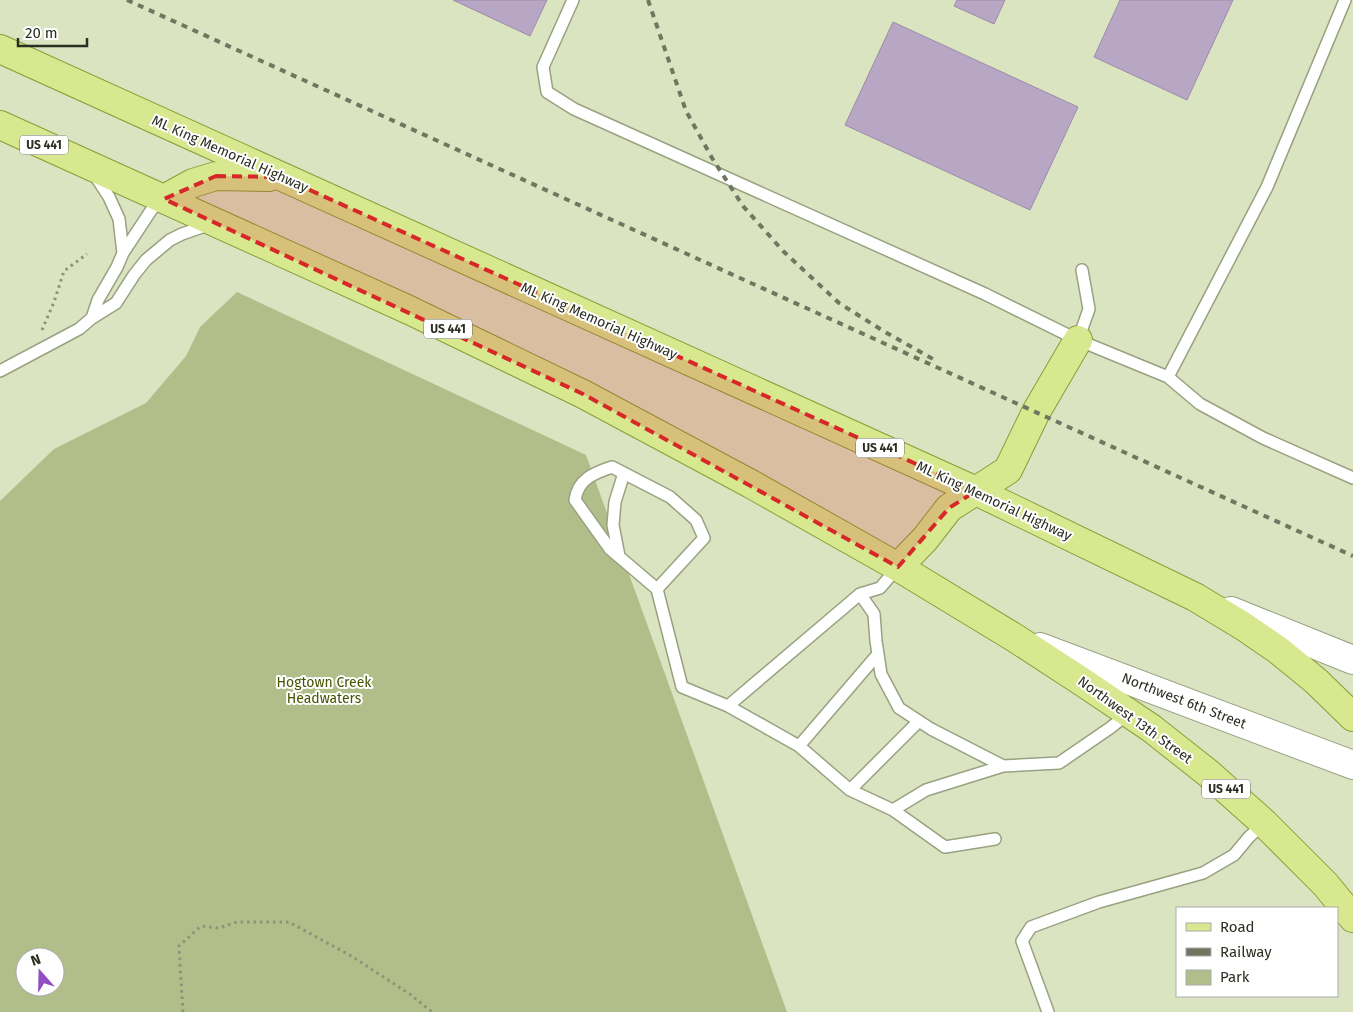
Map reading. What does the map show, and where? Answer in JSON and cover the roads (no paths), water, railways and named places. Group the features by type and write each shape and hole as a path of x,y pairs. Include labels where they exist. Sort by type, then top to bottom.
{"main road":[{"name":"ML King Memorial Highway","path":"0,49 976,491 1195,597"},
{"name":"US 441","path":"0,125 409,310 583,394 751,484 898,567 1015,638"},
{"path":"164,199 193,183 216,176 281,177"},
{"path":"898,567 925,539 950,508 1008,470 1036,412 1078,340"},
{"path":"1195,597 1353,660"},
{"name":"US 441","path":"1195,597 1278,650 1316,681 1353,717"},
{"name":"Northwest 13th Street","path":"1015,638 1151,728 1208,773 1264,823 1325,884 1353,918"},
{"name":"Northwest 6th Street","path":"1015,638 1353,765"}],"lane":[{"path":"573,0 543,67 547,92 574,109 985,294 1078,340 1168,377 1200,404 1263,438 1353,478"},
{"path":"1168,377 1267,188 1345,0"},
{"path":"87,164 109,197 119,219 123,253"},
{"path":"92,318 98,300 123,253 152,209 164,199"},
{"path":"0,371 79,330 92,318 116,303 146,260 170,240 215,222"},
{"path":"1078,340 1089,309 1082,270"},
{"path":"657,589 704,538 696,520 670,497 612,467 591,475 577,490 575,500 610,549 657,589 682,687 728,706 798,746 850,790 893,810 945,847 995,838"},
{"path":"619,556 613,525 615,502 624,473"},
{"path":"728,706 860,594 880,588 898,567"},
{"path":"860,594 874,614 881,674 899,708 931,729 1003,766"},
{"path":"798,746 878,654"},
{"path":"893,810 926,790 1003,766 1059,763 1129,713"},
{"path":"850,790 919,721"},
{"path":"1048,1012 1022,941 1031,927 1099,902 1204,873 1234,855 1264,823"}],"railway":[{"path":"127,0 1353,556"},
{"path":"648,0 686,111 712,158 743,206 783,251 839,303 933,359"}],"park label":[{"name":"Hogtown Creek Headwaters","path":"324,690"}]}
